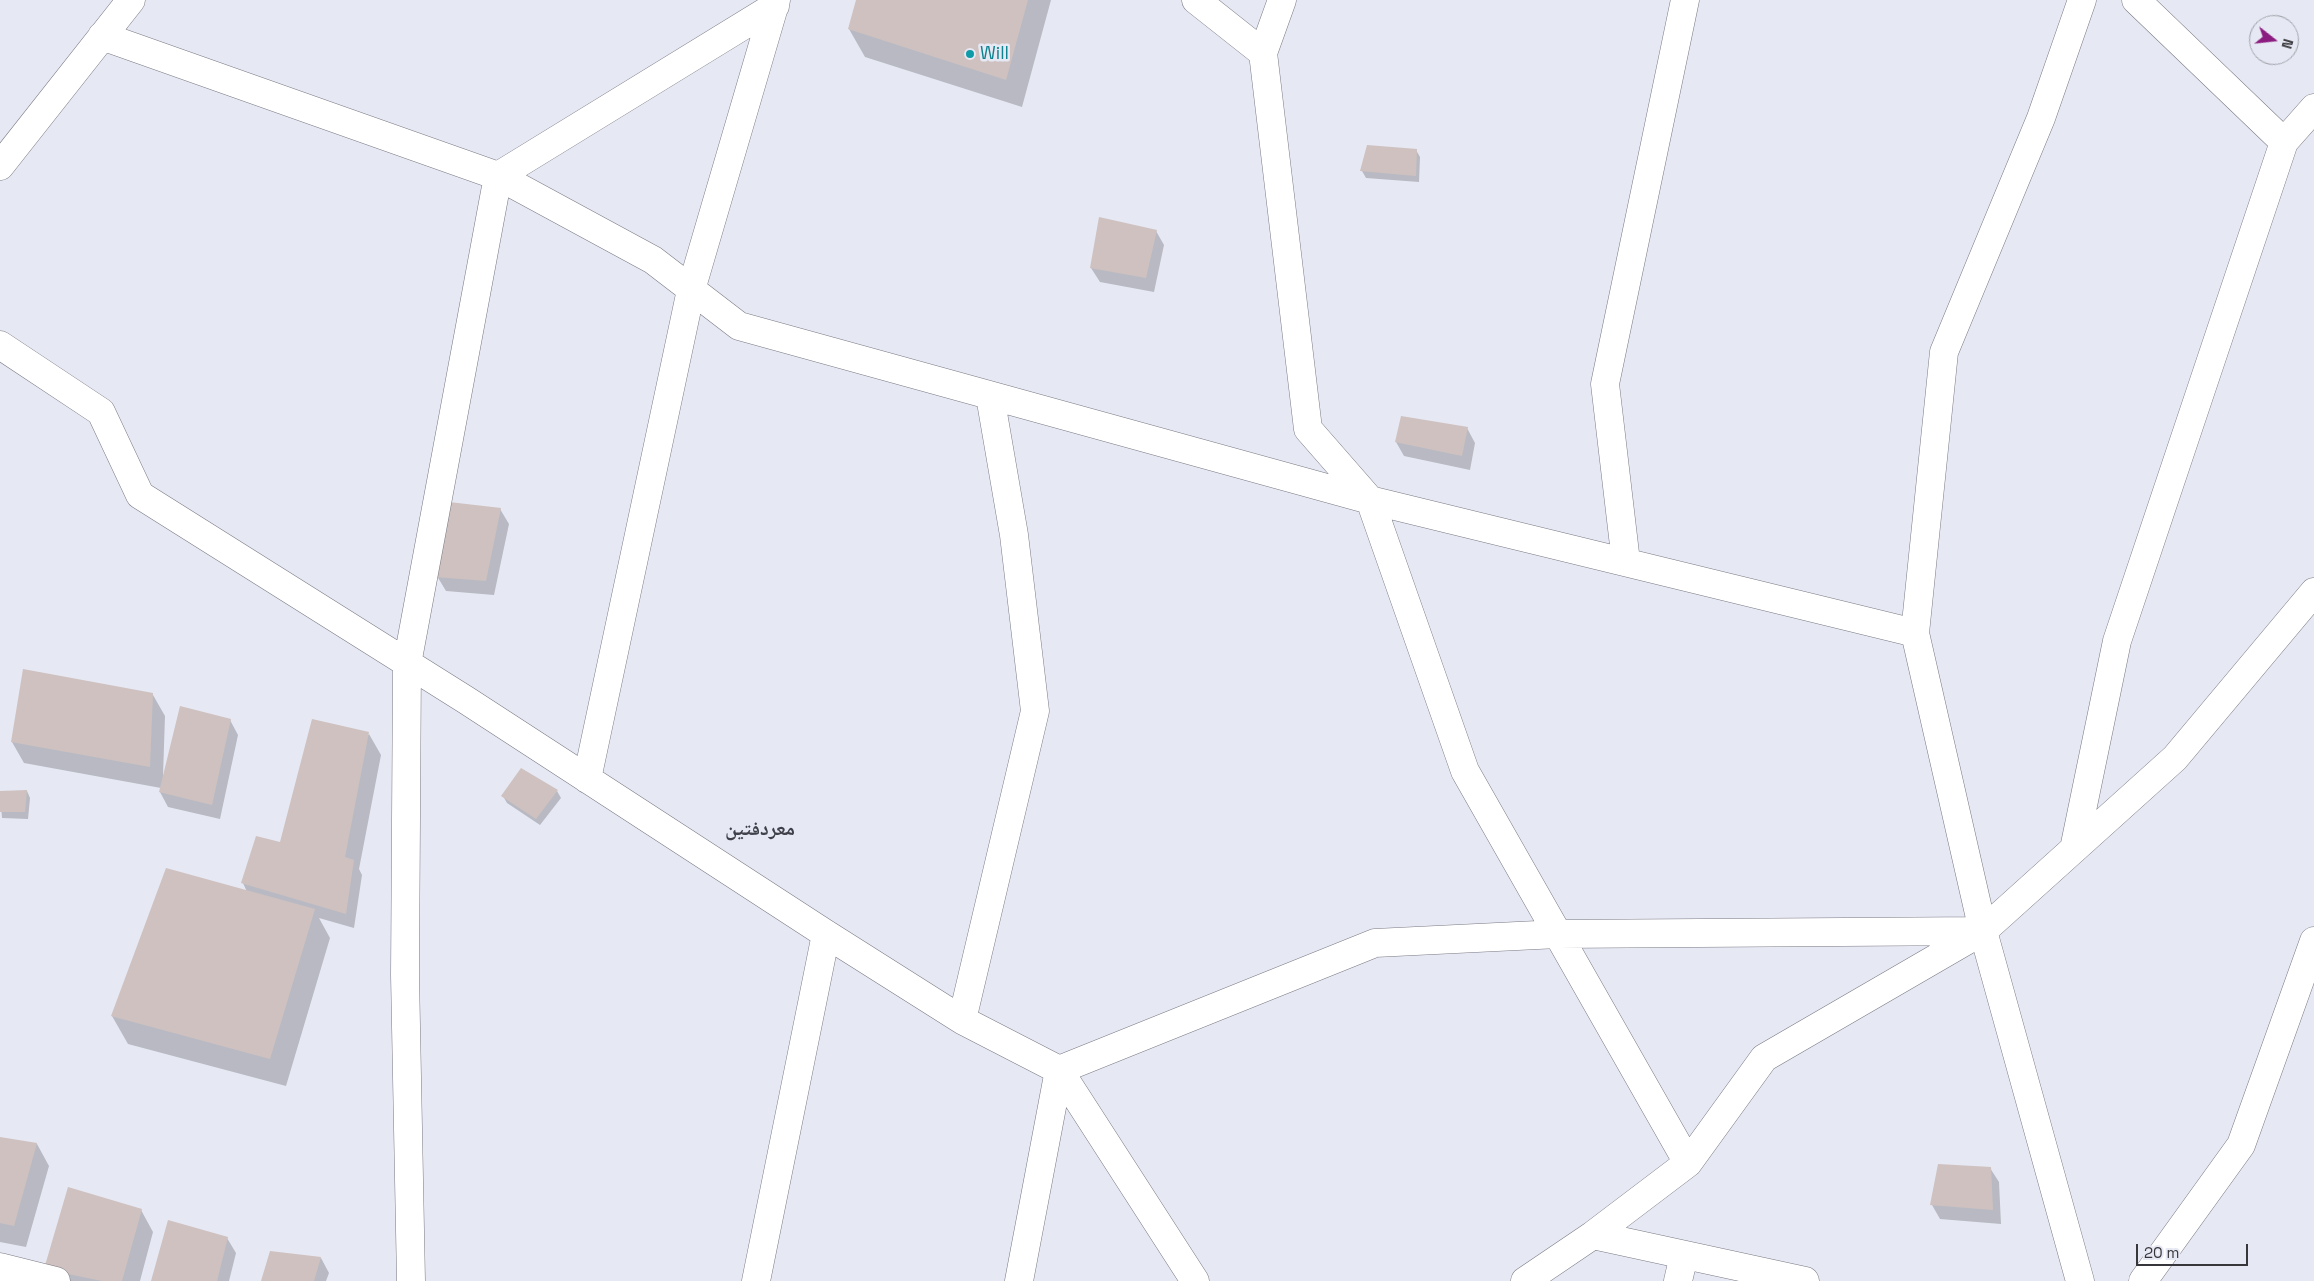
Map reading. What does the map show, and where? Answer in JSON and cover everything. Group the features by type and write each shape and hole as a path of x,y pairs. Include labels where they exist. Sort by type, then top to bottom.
{"street":[{"path":"0,166 131,0"},
{"path":"1196,0 1263,53"},
{"path":"1282,0 1263,53 1308,429 1370,500 1465,771 1688,1163"},
{"path":"1626,562 1605,384 1684,0"},
{"path":"2080,1281 1983,931 1915,633 1944,352 2040,118 2082,0"},
{"path":"2136,0 2284,142"},
{"path":"411,1281 405,975 407,664 498,176 776,3"},
{"path":"587,779 691,290 776,3"},
{"path":"102,36 498,176 652,260 739,326 1370,500 1915,633"},
{"path":"2074,849 2117,640 2284,142 2314,108"},
{"path":"0,345 101,412 140,495 962,1020 1059,1070 1196,1281"},
{"path":"962,1020 1035,711 1014,535 990,396"},
{"path":"1525,1281 1593,1235 1688,1163 1764,1058 1983,931 2175,758 2314,592"},
{"path":"1059,1070 1375,943 1558,934 1983,931"},
{"path":"756,1281 826,934"},
{"path":"2143,1281 2241,1145 2314,941"},
{"path":"1019,1281 1059,1070"},
{"path":"1593,1235 1806,1281"},
{"path":"1678,1281 1684,1254"},
{"path":"0,1267 56,1281"}],"building":[{"name":"Will","path":"856,0 1028,0 1006,80 848,29"},
{"path":"1367,145 1417,149 1416,176 1360,171"},
{"path":"1099,217 1157,230 1146,278 1090,268"},
{"path":"1401,416 1468,427 1462,456 1395,442"},
{"path":"449,502 501,508 486,581 436,577"},
{"path":"23,669 153,693 150,767 11,742"},
{"path":"180,706 231,719 212,805 159,792"},
{"path":"312,719 369,732 345,857 354,860 346,914 241,883 256,836 280,842"},
{"path":"521,768 558,790 536,819 501,796"},
{"path":"27,790 25,812 0,812 0,791"},
{"path":"166,868 315,909 270,1059 111,1016"},
{"path":"0,1137 37,1143 14,1226 0,1223"},
{"path":"1938,1164 1991,1167 1993,1210 1930,1205"},
{"path":"68,1187 142,1209 122,1281 102,1281 44,1269"},
{"path":"168,1220 228,1237 217,1281 151,1281"},
{"path":"270,1251 321,1257 314,1281 261,1281"}],"place":[{"name":"Will","path":"970,54"}],"district":[{"name":"معردفتين","path":"760,830"}]}
